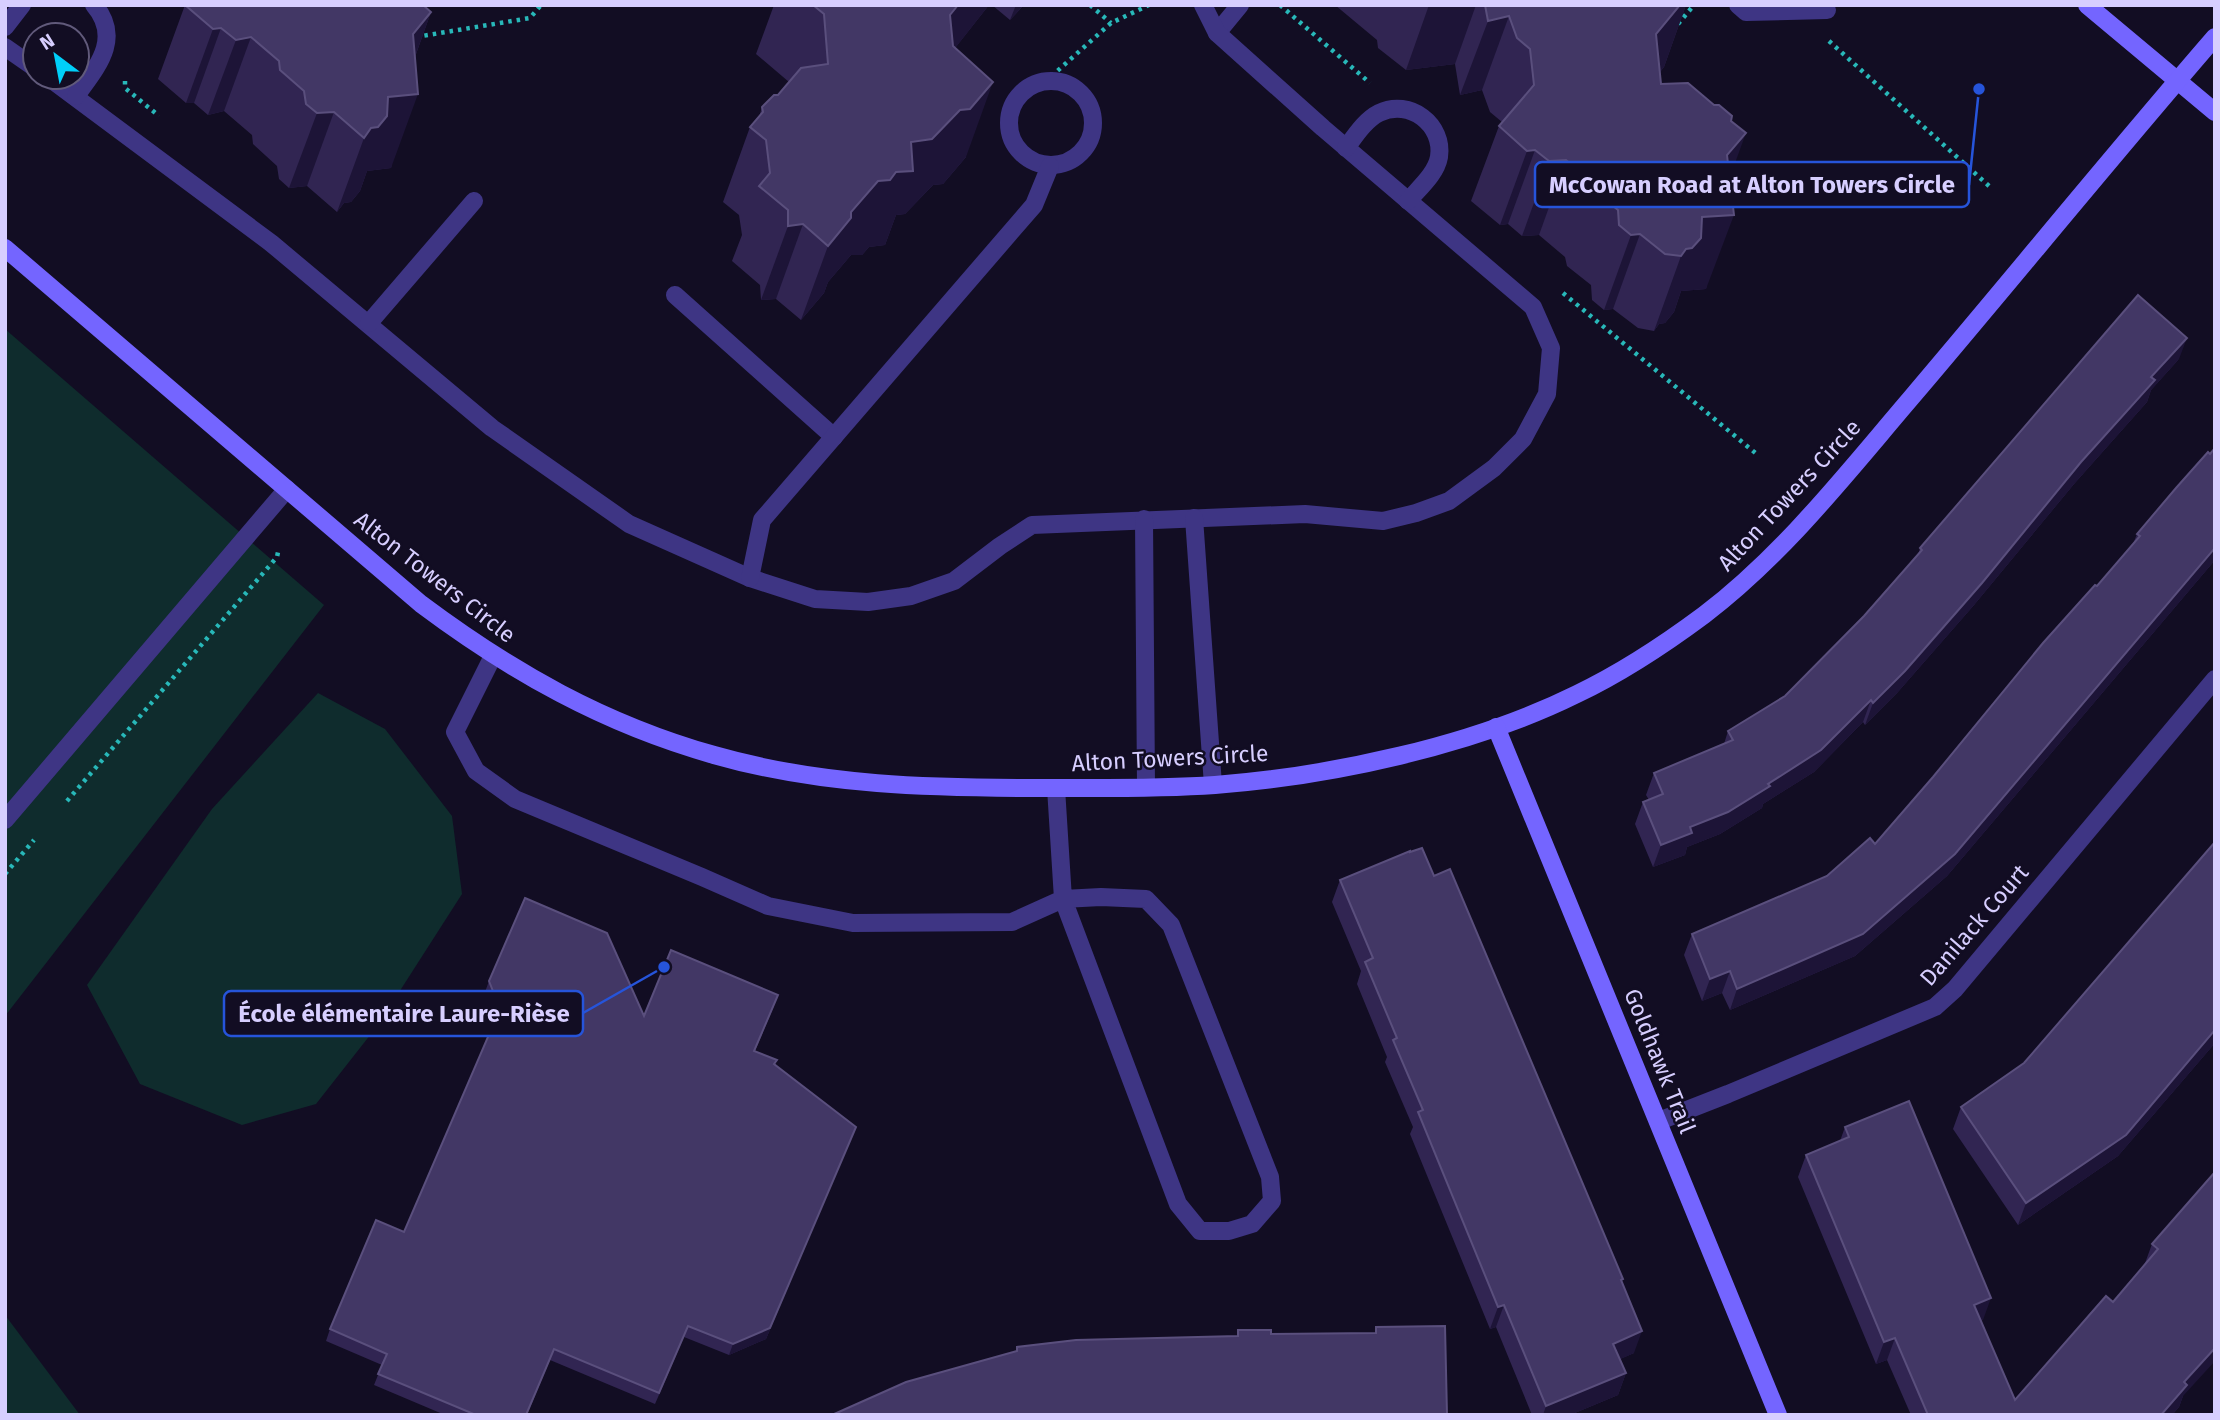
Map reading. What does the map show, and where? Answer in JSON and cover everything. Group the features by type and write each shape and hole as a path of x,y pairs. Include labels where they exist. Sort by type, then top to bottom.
{"street":[{"path":"5,27 22,5"},
{"path":"76,96 103,58 106,49 105,23 94,5"},
{"path":"69,91 271,243 369,323 453,398 629,524 750,578 816,599 868,602 911,596 954,581 1032,525 1305,513 1383,521 1416,513 1449,501 1494,468 1523,439 1547,394 1551,348 1533,307 1346,148 1217,33 1203,5"},
{"path":"1217,33 1240,5"},
{"path":"1738,5 1746,12 1827,10"},
{"path":"2087,5 2215,112"},
{"name":"Alton Towers Circle","path":"5,247 421,604 493,656 601,715 675,743 759,767 846,782 898,786 1056,788 1213,785 1356,765 1496,727 1577,694 1620,670 1703,616 1759,568 1867,450 2215,37"},
{"path":"5,47 21,58"},
{"path":"1058,82 1072,87 1090,107 1092,134 1086,147 1076,157 1050,166 1036,163 1015,146 1009,120 1020,94 1032,86 1058,82"},
{"path":"1346,148 1369,120 1380,112 1405,108 1428,121 1436,132 1439,159 1433,172 1408,201"},
{"path":"750,578 762,520 1034,205 1050,166"},
{"path":"369,323 474,201"},
{"path":"675,295 834,437"},
{"path":"5,820 287,489"},
{"path":"1194,517 1213,785"},
{"path":"1144,519 1146,787"},
{"path":"493,656 455,732 476,771 514,799 768,906 853,923 1012,922 1063,899 1146,899 1171,925 1270,1178 1272,1201 1252,1224 1229,1231 1200,1231 1178,1204 1063,899 1056,788"},
{"name":"Danilack Court","path":"1658,1121 1935,1007 1955,989 2215,679"},
{"name":"Goldhawk Trail","path":"1496,727 1777,1414"}],"path":[{"path":"407,39 530,18 541,5"},
{"path":"1090,5 1111,23"},
{"path":"1045,82 1111,23 1149,5"},
{"path":"1280,5 1375,87"},
{"path":"1672,33 1694,5"},
{"path":"1795,11 1989,186"},
{"path":"125,75 125,88 167,123"},
{"path":"1561,291 1759,456"},
{"path":"60,810 277,557"},
{"path":"5,874 41,831"}],"green space":[{"path":"5,329 324,605 5,1016"},
{"path":"318,693 385,729 452,816 462,894 378,1025 316,1104 242,1125 140,1084 87,985 212,809"},
{"path":"5,1315 80,1415 5,1415"}],"building":[{"path":"185,5 423,5 431,12 413,34 418,94 388,97 387,116 378,127 371,128 364,138 334,112 317,113 306,104 304,91 280,70 279,61 251,37 236,40 221,28 213,29"},
{"path":"813,5 958,5 950,15 953,46 993,82 970,109 960,110 932,139 911,142 913,171 896,172 890,180 878,181 851,212 851,218 828,246 803,224 788,226 788,210 759,186 770,173 766,140 750,127 763,112 762,107 774,95 778,95 801,68 828,64 824,14"},
{"path":"1485,5 1680,5 1656,34 1661,84 1688,83 1732,116 1731,121 1746,133 1727,155 1734,215 1702,217 1701,238 1692,248 1686,249 1681,256 1665,254 1640,234 1631,235 1619,225 1618,210 1594,191 1592,182 1566,160 1549,161 1535,150 1527,151 1499,126 1534,85 1530,49 1517,38 1509,16 1488,21"},
{"path":"2138,295 2187,338 2151,377 2155,380 2081,462 1982,583 1905,671 1873,703 1871,700 1821,750 1728,812 1690,827 1692,833 1661,845 1643,802 1663,794 1654,773 1733,740 1728,731 1785,696 1864,616"},
{"path":"2215,448 2215,548 1955,854 1863,934 1737,989 1730,971 1710,979 1692,934 1827,876 1870,838 1875,844 2043,643 2140,536 2137,534 2176,488 2208,452 2210,454"},
{"path":"2215,842 2215,1030 2126,1135 2026,1203 1961,1107 2024,1063"},
{"path":"1422,848 1434,876 1450,869 1623,1279 1621,1280 1642,1331 1613,1344 1626,1373 1546,1406 1504,1305 1498,1307 1418,1112 1423,1110 1393,1040 1397,1038 1365,962 1373,958 1340,880"},
{"path":"525,898 607,933 644,1016 671,950 778,995 754,1051 777,1060 774,1064 856,1127 770,1328 733,1344 688,1326 659,1393 554,1349 526,1415 476,1415 378,1374 387,1354 330,1329 376,1220 404,1232 500,1009 489,981"},
{"path":"1909,1101 1991,1298 1974,1305 2015,1400 2106,1296 2113,1302 2158,1249 2152,1244 2215,1172 2215,1348 2184,1382 2187,1385 2161,1415 1928,1415 1895,1338 1884,1342 1806,1155 1849,1137 1845,1127"},
{"path":"1445,1326 1447,1415 832,1415 906,1382 1017,1351 1017,1347 1076,1340 1238,1336 1238,1330 1271,1330 1271,1334 1376,1333 1376,1327"}],"place":[{"name":"McCowan Road at Alton Towers Circle","path":"1979,89"},
{"name":"École élémentaire Laure-Rièse","path":"664,967"}]}
